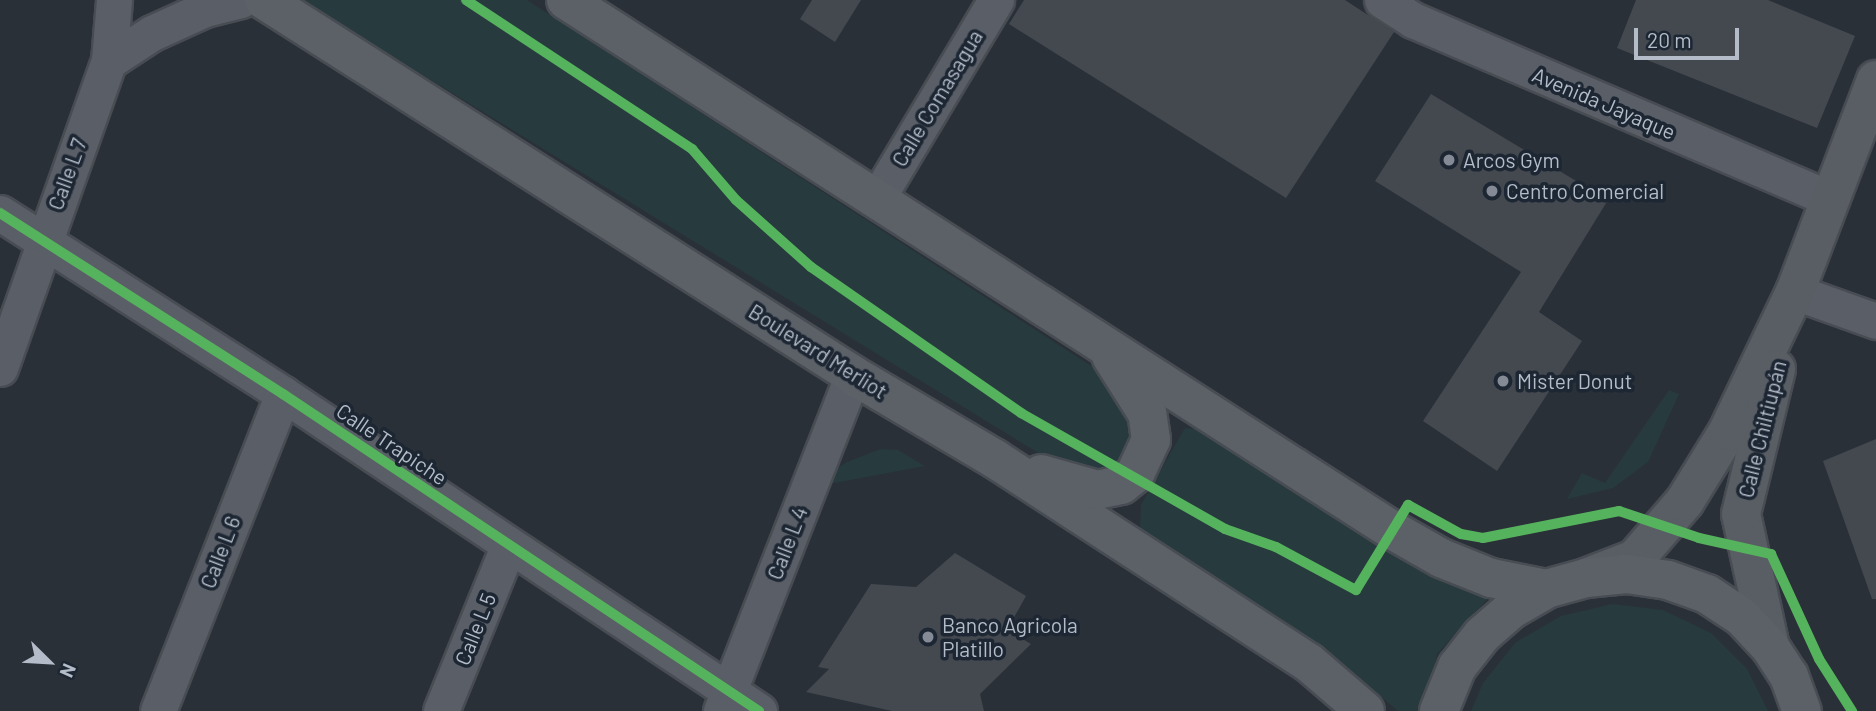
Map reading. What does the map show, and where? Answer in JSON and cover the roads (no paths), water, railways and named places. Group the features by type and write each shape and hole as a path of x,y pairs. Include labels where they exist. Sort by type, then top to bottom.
{"main road":[{"name":"Boulevard Merliot","path":"264,0 853,374 995,459 1308,662 1365,711"},
{"path":"566,0 878,197 1104,346 1441,558 1491,578 1546,589"},
{"name":"Calle Chiltiupán","path":"1586,578 1635,559 1685,501 1728,431 1795,292 1876,80"},
{"name":"Calle Chiltiupán","path":"1770,647 1741,514 1795,292"},
{"path":"995,459 1097,490 1121,485 1135,474 1151,440 1147,414 1104,346"},
{"path":"1439,711 1457,667 1482,635 1512,609 1546,589 1586,578 1628,574 1668,580 1707,594 1742,617 1770,647 1803,710"}],"street":[{"name":"Calle L 7","path":"0,368 109,61 114,0"},
{"path":"109,61 152,33 205,9 241,0"},
{"name":"Calle Comasagua","path":"878,197 996,0"},
{"name":"Avenida Jayaque","path":"1382,0 1418,10 1830,199"},
{"name":"Calle Trapiche","path":"0,213 283,394 508,547 725,702 760,711"},
{"path":"1795,292 1876,321"},
{"name":"Calle L 4","path":"725,702 853,374"},
{"name":"Calle L 6","path":"158,711 283,394"},
{"name":"Calle L 5","path":"441,711 508,547"}],"place":[{"name":"Arcos Gym","path":"1449,160"},
{"name":"Centro Comercial","path":"1492,191"},
{"name":"Mister Donut","path":"1503,381"},
{"name":"Banco Agricola Platillo","path":"928,637"}]}
